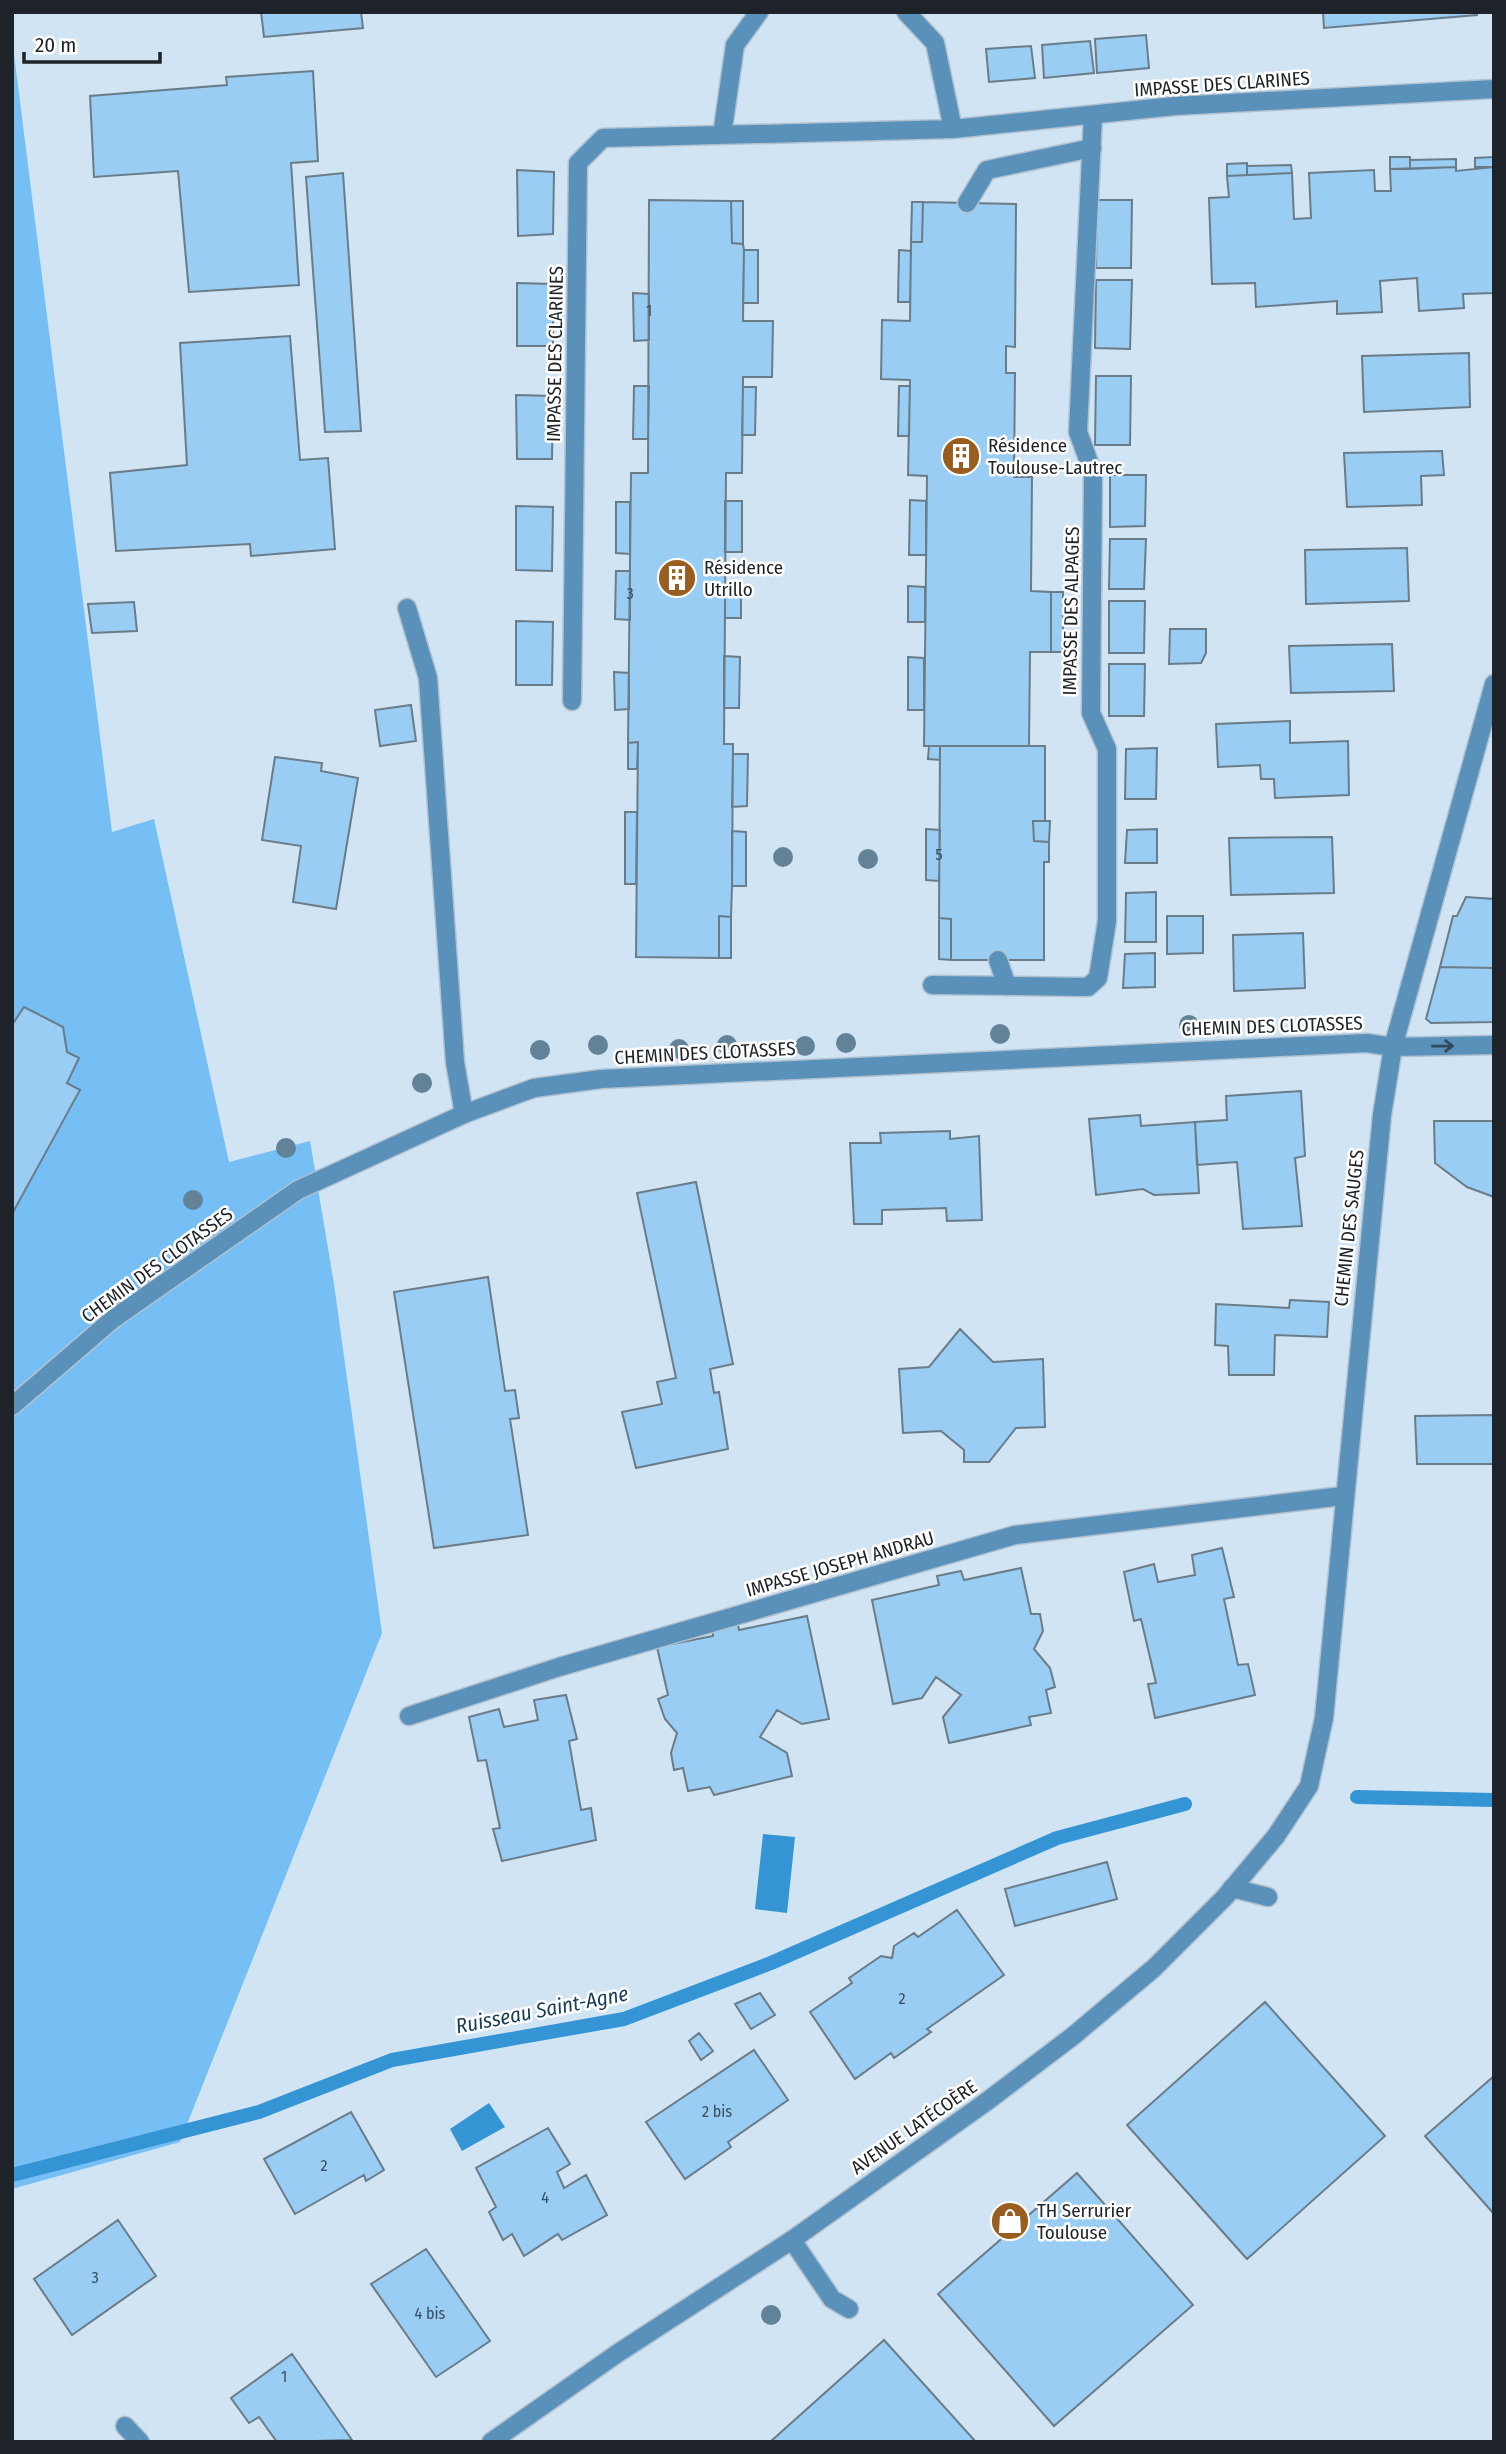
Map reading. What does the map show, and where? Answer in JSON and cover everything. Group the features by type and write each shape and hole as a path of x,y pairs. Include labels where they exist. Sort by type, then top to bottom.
{"street":[{"path":"722,135 736,45 759,12"},
{"path":"906,12 934,43 953,129"},
{"name":"IMPASSE DES CLARINES","path":"572,701 578,163 603,138 953,129 1175,106 1494,89"},
{"name":"IMPASSE DES ALPAGES","path":"932,985 1088,987 1098,978 1107,921 1107,749 1091,712 1093,473 1078,432 1093,116"},
{"path":"967,203 987,170 1092,148"},
{"path":"407,608 428,678 455,1062 464,1114"},
{"name":"CHEMIN DES SAUGES","path":"1309,1786 1324,1718 1343,1496 1382,1115 1393,1047 1494,684"},
{"path":"999,960 1007,986"},
{"name":"CHEMIN DES CLOTASSES","path":"12,1406 113,1319 298,1190 464,1114 534,1088 601,1079 1172,1050 1367,1043 1393,1047 1494,1045"},
{"name":"IMPASSE JOSEPH ANDRAU","path":"410,1716 559,1667 1015,1535 1343,1496"},
{"name":"AVENUE LATÉCOÈRE","path":"491,2442 618,2353 792,2240 986,2102 1073,2036 1154,1968 1232,1888 1276,1836 1309,1786"},
{"path":"1232,1888 1268,1897"},
{"path":"792,2240 832,2300 849,2309"},
{"path":"125,2426 140,2442"}],"shaded area":[{"path":"12,38 112,832 154,819 229,1162 310,1141 334,1284 382,1633 180,2142 12,2189"},
{"path":"763,1834 795,1837 787,1913 755,1909"},
{"path":"489,2103 505,2127 462,2151 450,2129"}],"building":[{"path":"261,12 361,12 363,28 264,37"},
{"path":"1323,12 1477,12 1477,15 1324,28"},
{"path":"1146,35 1149,68 1097,73 1095,39"},
{"path":"1090,41 1094,73 1044,78 1042,45"},
{"path":"1031,46 1035,78 989,82 986,49"},
{"path":"313,71 318,161 291,163 299,285 189,292 178,171 94,177 90,96 227,85 226,77"},
{"path":"1390,157 1410,157 1410,169 1390,169"},
{"path":"1494,157 1494,167 1475,167 1475,158"},
{"path":"1456,159 1456,167 1410,169 1410,160"},
{"path":"1247,163 1247,175 1227,176 1227,164"},
{"path":"1291,165 1292,173 1247,175 1247,166"},
{"path":"1456,167 1456,171 1494,167 1494,293 1463,294 1464,308 1419,311 1417,278 1380,281 1382,312 1337,314 1337,301 1256,307 1255,283 1212,284 1209,198 1229,197 1227,176 1292,173 1294,219 1311,218 1309,173 1374,170 1375,191 1391,191 1390,169"},
{"path":"517,170 554,172 553,234 518,236"},
{"path":"343,173 361,431 325,432 306,177"},
{"name":"Résidence Utrillo","path":"649,200 731,201 732,243 743,244 744,250 743,321 773,321 772,377 743,377 742,473 726,473 724,744 733,744 732,886 731,917 719,916 719,958 636,957 638,742 628,743 631,473 648,473"},
{"path":"1097,200 1132,200 1131,268 1096,268"},
{"path":"731,201 743,201 743,244 732,243"},
{"path":"912,202 923,202 922,242 911,242"},
{"name":"Résidence Toulouse-Lautrec","path":"923,202 1016,204 1015,347 1006,346 1006,373 1015,373 1014,477 1032,477 1031,591 1051,592 1051,652 1030,652 1029,746 924,746 927,476 908,475 910,380 881,379 882,320 910,321 911,242 922,242"},
{"path":"744,250 758,250 758,303 743,303"},
{"path":"899,250 911,251 910,302 898,302"},
{"path":"1096,280 1132,280 1130,349 1095,348"},
{"path":"517,283 553,284 553,346 517,346"},
{"path":"633,293 649,294 649,340 634,341"},
{"path":"290,336 300,460 328,458 335,549 251,556 250,544 116,551 110,473 187,465 180,343"},
{"path":"1469,353 1470,407 1364,412 1362,356"},
{"path":"1096,376 1131,376 1130,445 1095,445"},
{"path":"634,386 649,386 648,439 633,439"},
{"path":"899,386 910,386 909,436 898,436"},
{"path":"743,387 756,387 755,435 742,435"},
{"path":"516,395 553,396 552,459 517,459"},
{"path":"1442,451 1444,475 1421,476 1422,505 1347,507 1344,453"},
{"path":"1110,475 1146,475 1145,526 1110,527"},
{"path":"910,500 926,501 926,555 909,555"},
{"path":"725,501 742,501 742,552 725,552"},
{"path":"616,502 630,502 630,554 616,553"},
{"path":"516,506 553,507 552,571 516,570"},
{"path":"1110,539 1146,539 1144,589 1109,589"},
{"path":"1407,548 1409,601 1306,604 1305,550"},
{"path":"616,571 630,571 630,620 615,619"},
{"path":"725,584 741,585 741,618 725,618"},
{"path":"908,586 925,587 925,622 908,622"},
{"path":"1051,592 1063,592 1063,652 1051,652"},
{"path":"1109,601 1145,601 1144,653 1109,653"},
{"path":"134,602 137,631 92,633 88,604"},
{"path":"516,621 553,622 552,685 516,685"},
{"path":"1170,629 1206,629 1206,653 1201,663 1169,664"},
{"path":"1392,644 1394,691 1291,693 1289,646"},
{"path":"724,656 740,657 739,708 724,708"},
{"path":"908,657 924,658 924,710 908,710"},
{"path":"1109,664 1145,664 1144,716 1109,716"},
{"path":"614,672 629,673 629,709 615,710"},
{"path":"411,705 416,741 380,746 375,710"},
{"path":"1290,721 1290,743 1348,741 1349,795 1275,798 1274,779 1261,779 1260,765 1218,767 1216,724"},
{"path":"638,742 637,769 628,769 628,743"},
{"path":"929,746 940,746 940,760 928,759"},
{"path":"940,746 1045,746 1045,821 1033,821 1034,841 1049,842 1049,862 1044,862 1044,960 951,960 951,919 939,918"},
{"path":"1157,748 1156,799 1125,799 1126,749"},
{"path":"733,754 748,754 747,806 732,807"},
{"path":"275,757 322,763 321,771 358,778 336,909 293,902 301,846 262,840"},
{"path":"625,812 637,812 636,884 625,884"},
{"path":"1033,821 1050,821 1049,842 1034,841"},
{"path":"926,829 940,830 939,881 926,880"},
{"path":"1157,829 1157,863 1125,863 1127,830"},
{"path":"732,831 746,832 746,886 732,886"},
{"path":"1332,837 1334,893 1231,895 1229,838"},
{"path":"1156,892 1156,942 1125,942 1126,893"},
{"path":"1466,897 1494,899 1494,968 1440,967 1453,916 1457,916"},
{"path":"719,916 731,917 731,958 719,958"},
{"path":"1167,916 1203,916 1203,953 1167,954"},
{"path":"939,918 951,919 951,960 939,959"},
{"path":"1303,933 1305,988 1234,991 1233,935"},
{"path":"1155,953 1155,987 1123,988 1125,954"},
{"path":"1440,967 1494,968 1494,1022 1431,1023 1426,1019"},
{"path":"24,1007 63,1027 67,1052 79,1058 67,1083 80,1090 12,1214 12,1025"},
{"path":"1301,1091 1305,1156 1295,1158 1302,1226 1243,1229 1237,1162 1197,1165 1195,1122 1227,1120 1226,1096"},
{"path":"1140,1115 1141,1126 1195,1122 1199,1193 1154,1195 1143,1189 1096,1195 1089,1119"},
{"path":"1434,1121 1494,1121 1494,1197 1467,1187 1435,1163"},
{"path":"950,1131 950,1139 979,1136 982,1220 947,1221 946,1208 882,1210 882,1224 854,1224 850,1143 881,1143 880,1133"},
{"path":"696,1182 733,1364 710,1369 714,1393 719,1392 728,1449 636,1468 622,1412 662,1404 657,1382 676,1378 637,1193"},
{"path":"488,1277 505,1391 515,1390 519,1418 510,1419 528,1535 434,1548 394,1292"},
{"path":"1290,1300 1329,1302 1327,1337 1275,1335 1274,1375 1229,1375 1228,1346 1215,1345 1216,1304 1289,1308"},
{"path":"960,1329 993,1362 1043,1359 1045,1427 1016,1428 989,1462 964,1462 964,1450 941,1431 903,1433 899,1369 929,1367"},
{"path":"1494,1415 1494,1464 1417,1464 1415,1416"},
{"path":"1222,1548 1234,1597 1224,1599 1238,1665 1248,1664 1255,1695 1155,1718 1148,1684 1156,1683 1141,1619 1134,1621 1124,1572 1154,1564 1158,1582 1195,1575 1192,1555"},
{"path":"1021,1568 1031,1614 1040,1614 1043,1631 1034,1649 1050,1668 1055,1687 1046,1690 1051,1713 1029,1717 1031,1725 949,1743 943,1717 961,1695 936,1677 922,1698 893,1704 872,1600 939,1585 937,1576 961,1571 964,1580"},
{"path":"807,1616 829,1719 802,1724 777,1710 760,1737 787,1753 792,1776 714,1795 710,1787 688,1791 683,1768 674,1770 671,1753 677,1733 665,1719 658,1699 668,1695 657,1647 713,1636 712,1625 737,1620 739,1630"},
{"path":"566,1695 577,1739 569,1741 581,1810 591,1808 596,1840 502,1861 493,1829 500,1828 486,1760 478,1761 469,1717 499,1709 504,1727 538,1720 534,1700"},
{"path":"1107,1862 1117,1899 1015,1926 1005,1889"},
{"path":"957,1910 1004,1975 927,2029 931,2032 894,2058 891,2053 855,2079 810,2012 852,1983 849,1978 881,1956 892,1958 894,1946 914,1933 918,1937"},
{"path":"760,1993 775,2015 751,2029 735,2004"},
{"path":"1265,2002 1385,2136 1247,2259 1127,2125"},
{"path":"699,2033 713,2051 701,2060 689,2041"},
{"path":"754,2050 788,2100 728,2142 731,2147 685,2179 646,2122"},
{"path":"1494,2076 1494,2214 1425,2136"},
{"path":"351,2112 384,2170 366,2181 364,2175 295,2214 264,2159"},
{"path":"548,2128 570,2164 557,2172 564,2188 586,2175 607,2215 562,2240 558,2234 524,2256 512,2234 503,2240 489,2212 496,2207 476,2168"},
{"path":"1077,2173 1193,2305 1054,2426 938,2294"},
{"path":"118,2220 156,2276 72,2335 34,2279"},
{"path":"426,2249 490,2341 436,2377 371,2284"},
{"path":"884,2340 976,2442 770,2442"},
{"path":"292,2354 352,2440 277,2442 259,2417 249,2423 231,2398"}],"waterway":[{"name":"Ruisseau Saint-Agne","path":"1357,1797 1494,1800"},
{"name":"Ruisseau Saint-Agne","path":"12,2175 259,2112 392,2060 624,2019 771,1963 1057,1838 1185,1804"}],"place":[{"name":"Résidence Toulouse-Lautrec","path":"961,456"},
{"name":"Résidence Utrillo","path":"677,578"},
{"name":"TH Serrurier Toulouse","path":"1010,2221"}]}
